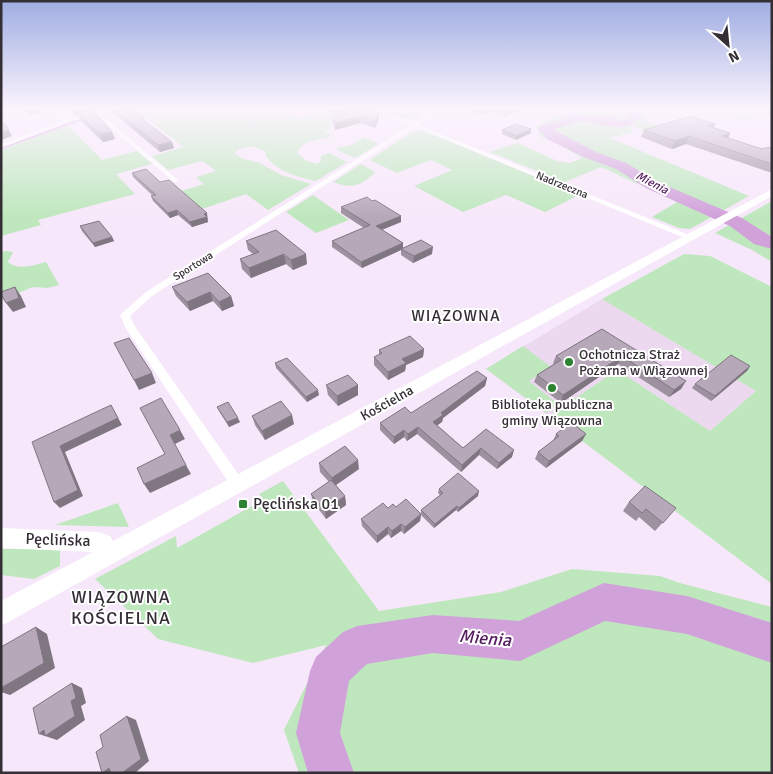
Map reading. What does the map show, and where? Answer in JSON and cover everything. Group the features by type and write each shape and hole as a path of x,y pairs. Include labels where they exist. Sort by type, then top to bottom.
{"street":[{"path":"135,146 176,181"},
{"name":"Sportowa","path":"238,485 129,325 125,315 149,294 383,146"},
{"name":"Nadrzeczna","path":"468,146 690,237"},
{"name":"Kościelna","path":"1,614 772,192"},
{"name":"Pęclińska","path":"1,538 99,542 103,544 108,554"}],"shaded area":[{"path":"602,299 756,391 710,431 617,370 549,416 486,369"}],"green space":[{"path":"11,146 89,146 102,160 137,151 152,164 116,174 135,194 38,220 41,225 1,236 1,150"},
{"path":"303,146 297,153 307,161 317,164 321,161 321,156 329,153 347,162 316,181 295,176 282,170 271,162 266,156 266,152 262,150 254,147 242,148 235,153 241,158 260,163 281,175 311,184 268,210 246,194 202,209 181,191 204,184 196,177 216,171 202,161 168,170 152,156 184,147"},
{"path":"375,146 355,158 339,151 337,148"},
{"path":"391,146 461,146 579,195 545,212 506,195 463,212 414,186 452,170 431,160 397,173 370,160"},
{"path":"508,146 525,146 557,161 570,163 582,158 562,146 629,146 749,196 690,229 679,228 652,217 677,202 601,167 565,182 490,152"},
{"path":"361,164 375,172 366,180 351,186 333,182"},
{"path":"313,195 349,220 316,233 286,212"},
{"path":"772,201 772,262 752,250 715,233"},
{"path":"1,252 13,252 8,262 12,265 22,267 46,262 59,285 48,288 33,287 1,300"},
{"path":"684,254 710,256 772,287 772,584 549,416 617,370 710,431 756,391 602,299"},
{"path":"523,346 551,367 529,381 558,404 546,413 486,369"},
{"path":"283,481 379,611 501,592 572,569 660,576 772,607 772,773 299,773 284,730 326,645 253,663 158,639 95,579 176,536 177,548 252,506 266,503 259,494"},
{"path":"118,503 129,527 55,525"},
{"path":"1,549 60,549 60,566 34,579 1,575"}],"building":[{"path":"719,146 772,148 772,164"},
{"path":"146,169 160,182 169,180 207,213 204,214 207,217 190,222 177,210 168,213 151,196 156,195 132,173"},
{"path":"367,197 401,216 376,226 403,243 361,262 332,241 370,225 341,207"},
{"path":"99,221 112,237 93,243 80,226"},
{"path":"276,230 306,254 291,260 284,254 249,268 240,259 259,252 246,241"},
{"path":"421,240 433,247 414,256 401,249"},
{"path":"208,273 231,296 219,302 210,292 187,302 172,287"},
{"path":"15,287 19,298 6,303 1,292"},
{"path":"602,329 686,381 674,390 622,356 563,395 537,375 561,360 556,356"},
{"path":"410,336 424,349 402,359 406,363 388,372 374,357 382,353 379,350"},
{"path":"129,338 152,373 134,380 114,343"},
{"path":"731,355 750,366 715,396 695,384"},
{"path":"287,358 318,390 306,397 275,363"},
{"path":"477,371 487,378 441,413 443,415 433,422 463,448 486,429 514,450 499,463 481,448 462,465 418,427 408,434 404,430 394,437 380,423 405,407 411,413"},
{"path":"348,375 358,385 337,396 326,385"},
{"path":"161,398 180,430 170,435 186,465 144,484 137,468 165,454 140,408"},
{"path":"281,401 292,415 262,431 252,416"},
{"path":"228,402 238,418 227,422 217,407"},
{"path":"111,405 118,418 60,446 78,490 54,502 32,442"},
{"path":"571,422 586,434 549,461 538,452 559,436 556,434"},
{"path":"345,446 358,460 332,478 319,463"},
{"path":"458,473 479,491 459,508 457,506 435,524 421,510 443,493 439,489"},
{"path":"331,480 345,496 325,510 311,494"},
{"path":"645,486 676,508 663,523 646,509 642,513 629,502"},
{"path":"406,499 421,514 405,527 401,524 392,531 388,527 377,536 361,519 383,503 388,508 393,504 396,507"},
{"path":"36,627 44,663 1,688 1,647"},
{"path":"72,683 76,698 71,701 75,716 45,736 44,730 39,734 33,708"},
{"path":"127,716 141,759 122,773 111,773 109,768 102,773 96,752 103,747 100,735"}],"waterway":[{"path":"1,148 6,146"},
{"name":"Mienia","path":"573,146 621,166 652,185 736,222 761,240 772,243"},
{"name":"Mienia","path":"331,773 318,733 330,671 357,646 433,634 520,641 604,602 687,615 772,643"}],"place":[{"name":"Ochotnicza Straż Pożarna w Wiązownej","path":"569,362"},
{"name":"Biblioteka publiczna gminy Wiązowna","path":"552,388"},
{"name":"Pęclińska 01","path":"243,504"}],"district":[{"name":"WIĄZOWNA","path":"456,316"},
{"name":"WIĄZOWNA KOŚCIELNA","path":"121,607"}]}
